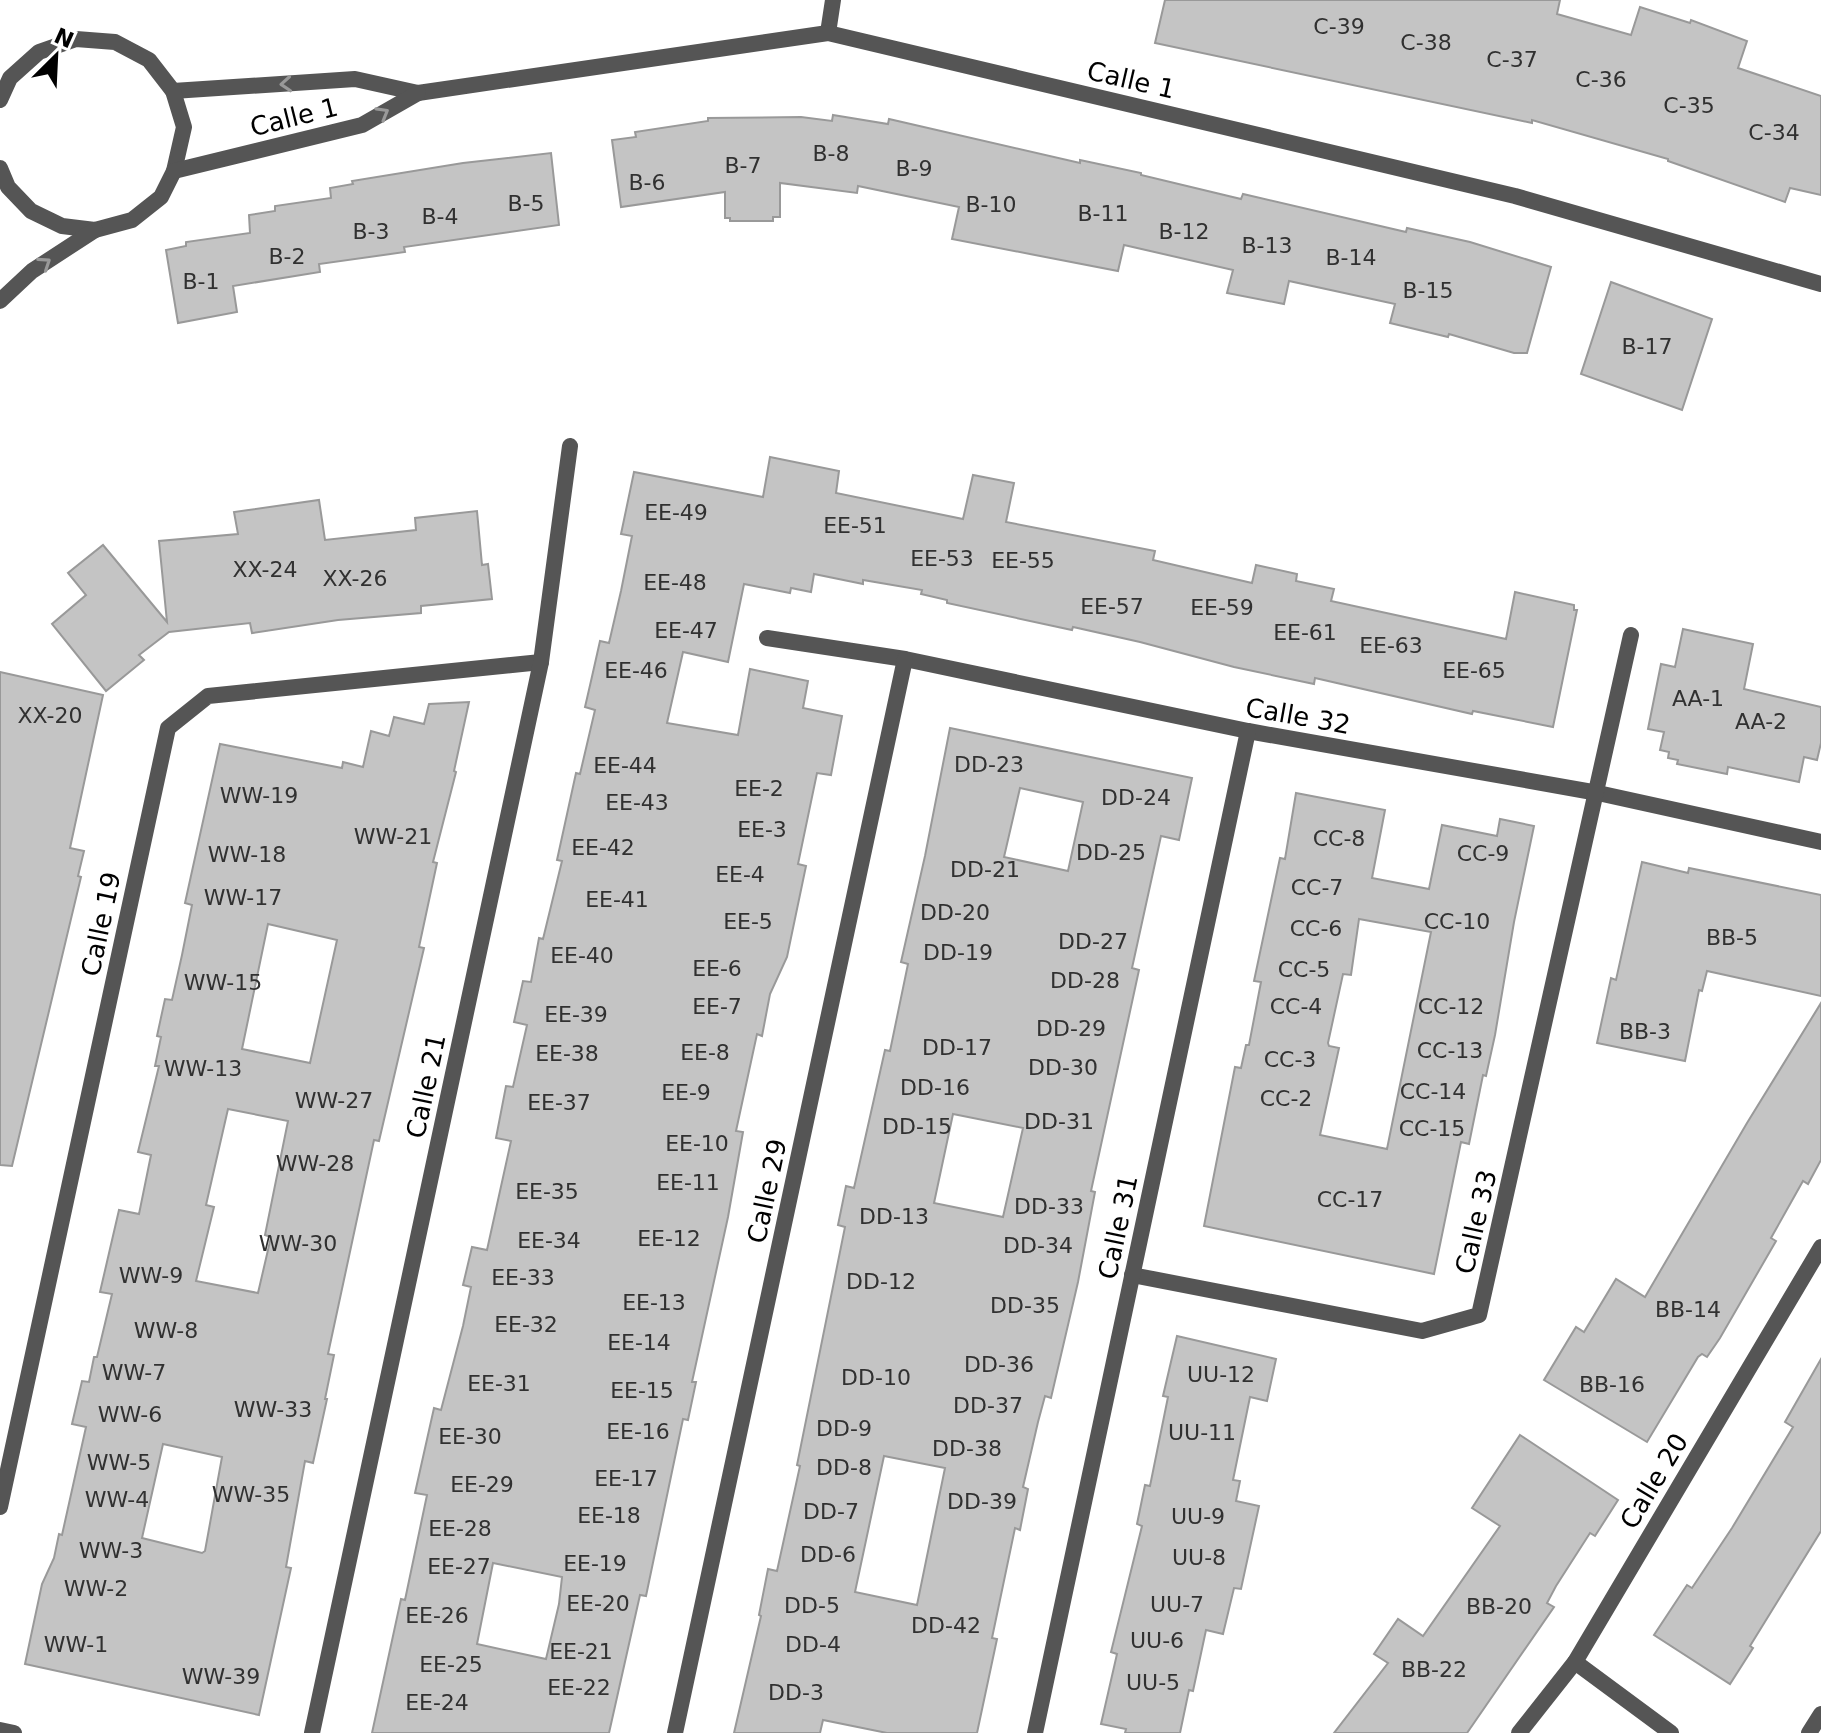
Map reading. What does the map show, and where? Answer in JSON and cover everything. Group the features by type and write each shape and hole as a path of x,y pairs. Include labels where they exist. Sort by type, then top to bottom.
{"street":[{"path":"828,33 833,0"},
{"name":"Calle 1","path":"173,91 355,79 418,93 828,33 1515,196 1821,284"},
{"path":"0,100 10,78 39,52 76,39 115,42 149,60 173,91 184,127 174,171 161,197 132,220 95,230 32,271 0,301"},
{"name":"Calle 1","path":"174,171 362,125 418,93"},
{"path":"0,168 8,187 31,211 62,226 95,230"},
{"name":"Calle 21","path":"312,1733 541,662 570,446"},
{"path":"1598,793 1631,635"},
{"name":"Calle 32","path":"767,638 905,659 1248,731 1598,793 1821,842"},
{"name":"Calle 29","path":"675,1733 905,659"},
{"name":"Calle 19","path":"0,1507 168,728 208,696 541,662"},
{"name":"Calle 31","path":"1035,1733 1248,731"},
{"name":"Calle 33","path":"1132,1275 1422,1331 1479,1315 1598,793"},
{"name":"Calle 20","path":"1519,1733 1575,1662 1821,1247"},
{"path":"1575,1662 1671,1733"},
{"path":"1809,1733 1821,1714"},
{"path":"0,1730 14,1733"}],"building":[{"path":"1165,0 1560,0 1557,14 1631,35 1640,7 1690,23 1691,20 1747,41 1738,68 1821,96 1821,195 1790,188 1785,202 1668,159 1532,120 1532,123 1155,43"},
{"path":"833,115 888,124 889,119 1080,163 1080,160 1141,173 1241,199 1243,194 1406,232 1407,228 1470,242 1551,267 1527,353 1514,353 1449,334 1448,337 1390,323 1395,304 1289,281 1284,304 1227,293 1233,270 1124,245 1118,271 952,239 959,207 858,186 857,193 780,183 780,217 773,217 773,221 730,221 730,218 725,218 725,192 621,207 612,140 636,137 635,132 708,121 708,118 801,117 832,121"},
{"path":"551,153 559,225 404,247 405,252 319,264 320,272 233,286 237,312 178,323 166,250 186,246 186,242 250,233 249,215 275,211 275,206 331,198 330,188 353,184 352,181"},
{"path":"1611,282 1712,319 1682,410 1581,374"},
{"path":"770,457 839,471 836,493 963,519 973,475 1014,483 1006,522 1155,551 1153,560 1252,583 1256,565 1297,574 1296,581 1334,589 1331,601 1506,639 1515,592 1574,605 1574,610 1577,610 1553,727 1473,711 1472,714 1315,678 1314,684 1234,667 1073,627 1072,630 947,603 947,600 921,594 922,590 863,580 863,584 814,574 811,592 791,588 790,593 744,584 728,662 683,652 667,723 738,735 750,669 808,681 803,708 842,716 831,775 817,773 798,864 806,866 787,957 770,994 762,1036 757,1034 736,1131 743,1132 728,1217 692,1382 696,1382 688,1420 683,1419 646,1596 640,1595 609,1733 372,1733 427,1495 415,1493 434,1408 441,1410 463,1326 471,1287 463,1285 472,1247 487,1250 511,1141 496,1138 506,1086 513,1087 527,1025 514,1022 523,981 531,982 539,938 543,939 562,861 557,860 576,773 580,774 595,710 585,707 600,641 609,643 621,591 632,536 621,534 634,472 763,497","holes":["493,1563 562,1577 546,1659 477,1644"]},
{"path":"319,500 325,540 416,530 415,518 477,511 482,565 488,564 492,599 421,606 421,613 338,620 252,633 250,623 169,632 139,655 144,660 106,691 52,624 86,595 68,573 103,545 167,622 159,541 238,534 234,512"},
{"path":"1683,629 1753,644 1744,689 1821,707 1821,743 1817,760 1804,757 1799,782 1728,767 1727,774 1677,764 1678,760 1668,758 1669,752 1660,750 1664,732 1648,729 1661,664 1675,667"},
{"path":"0,672 103,695 70,848 84,851 78,876 81,877 12,1166 0,1165"},
{"path":"469,702 456,772 433,862 437,863 419,947 424,948 379,1141 374,1140 328,1354 334,1355 327,1399 313,1463 305,1461 286,1567 291,1568 259,1715 25,1664 42,1584 54,1558 59,1534 62,1535 86,1427 72,1424 82,1381 89,1382 94,1357 97,1357 112,1294 100,1292 119,1210 139,1214 151,1155 138,1152 159,1066 155,1066 161,1037 157,1036 165,999 172,1000 182,955 192,905 185,903 220,744 342,768 343,762 363,767 371,731 389,736 394,717 424,724 429,704","holes":["268,924 337,940 310,1063 242,1049","228,1109 288,1121 265,1235 271,1237 258,1293 196,1281 214,1207 206,1205","163,1444 222,1457 205,1551 202,1553 142,1538"]},
{"path":"950,728 1192,778 1179,840 1161,836 1132,968 1139,970 1091,1191 1095,1192 1078,1282 1051,1398 1045,1396 1023,1487 1028,1489 1020,1530 1015,1528 992,1638 997,1639 977,1733 887,1733 823,1720 820,1733 734,1733 761,1616 768,1569 777,1571 800,1466 797,1465 845,1227 838,1225 846,1186 854,1188 885,1050 890,1051 908,964 901,962","holes":["1020,788 1083,802 1068,871 1004,857","953,1114 1023,1128 1003,1217 934,1203","884,1456 945,1468 917,1605 855,1592"]},
{"path":"1296,793 1385,810 1372,878 1429,889 1442,825 1497,836 1500,819 1534,826 1486,1076 1483,1075 1469,1144 1461,1142 1434,1274 1204,1226 1235,1067 1241,1068 1246,1045 1249,1045 1261,982 1254,981 1280,858 1285,859","holes":["1359,919 1431,932 1387,1149 1320,1135 1339,1048 1328,1043 1343,974 1351,975"]},
{"path":"1642,862 1688,873 1689,868 1821,895 1821,996 1707,971 1702,991 1699,990 1685,1061 1597,1043 1611,978 1616,980"},
{"path":"1821,1003 1821,1160 1808,1184 1803,1181 1771,1238 1776,1241 1720,1338 1707,1357 1702,1354 1698,1357 1647,1442 1544,1380 1576,1327 1584,1332 1616,1279 1645,1297"},
{"path":"1177,1336 1276,1359 1267,1401 1250,1397 1233,1480 1240,1481 1236,1501 1259,1506 1241,1589 1234,1588 1223,1634 1206,1630 1180,1733 1125,1733 1126,1729 1101,1724 1117,1654 1111,1652 1142,1526 1137,1524 1145,1485 1150,1486 1168,1397 1163,1396"},
{"path":"1821,1359 1821,1531 1730,1684 1654,1635 1687,1585 1692,1588 1732,1528 1793,1427 1785,1422"},
{"path":"1520,1435 1618,1500 1595,1536 1590,1533 1556,1586 1547,1603 1554,1607 1467,1733 1334,1733 1388,1663 1374,1654 1398,1619 1423,1636 1500,1526 1472,1508"}]}
